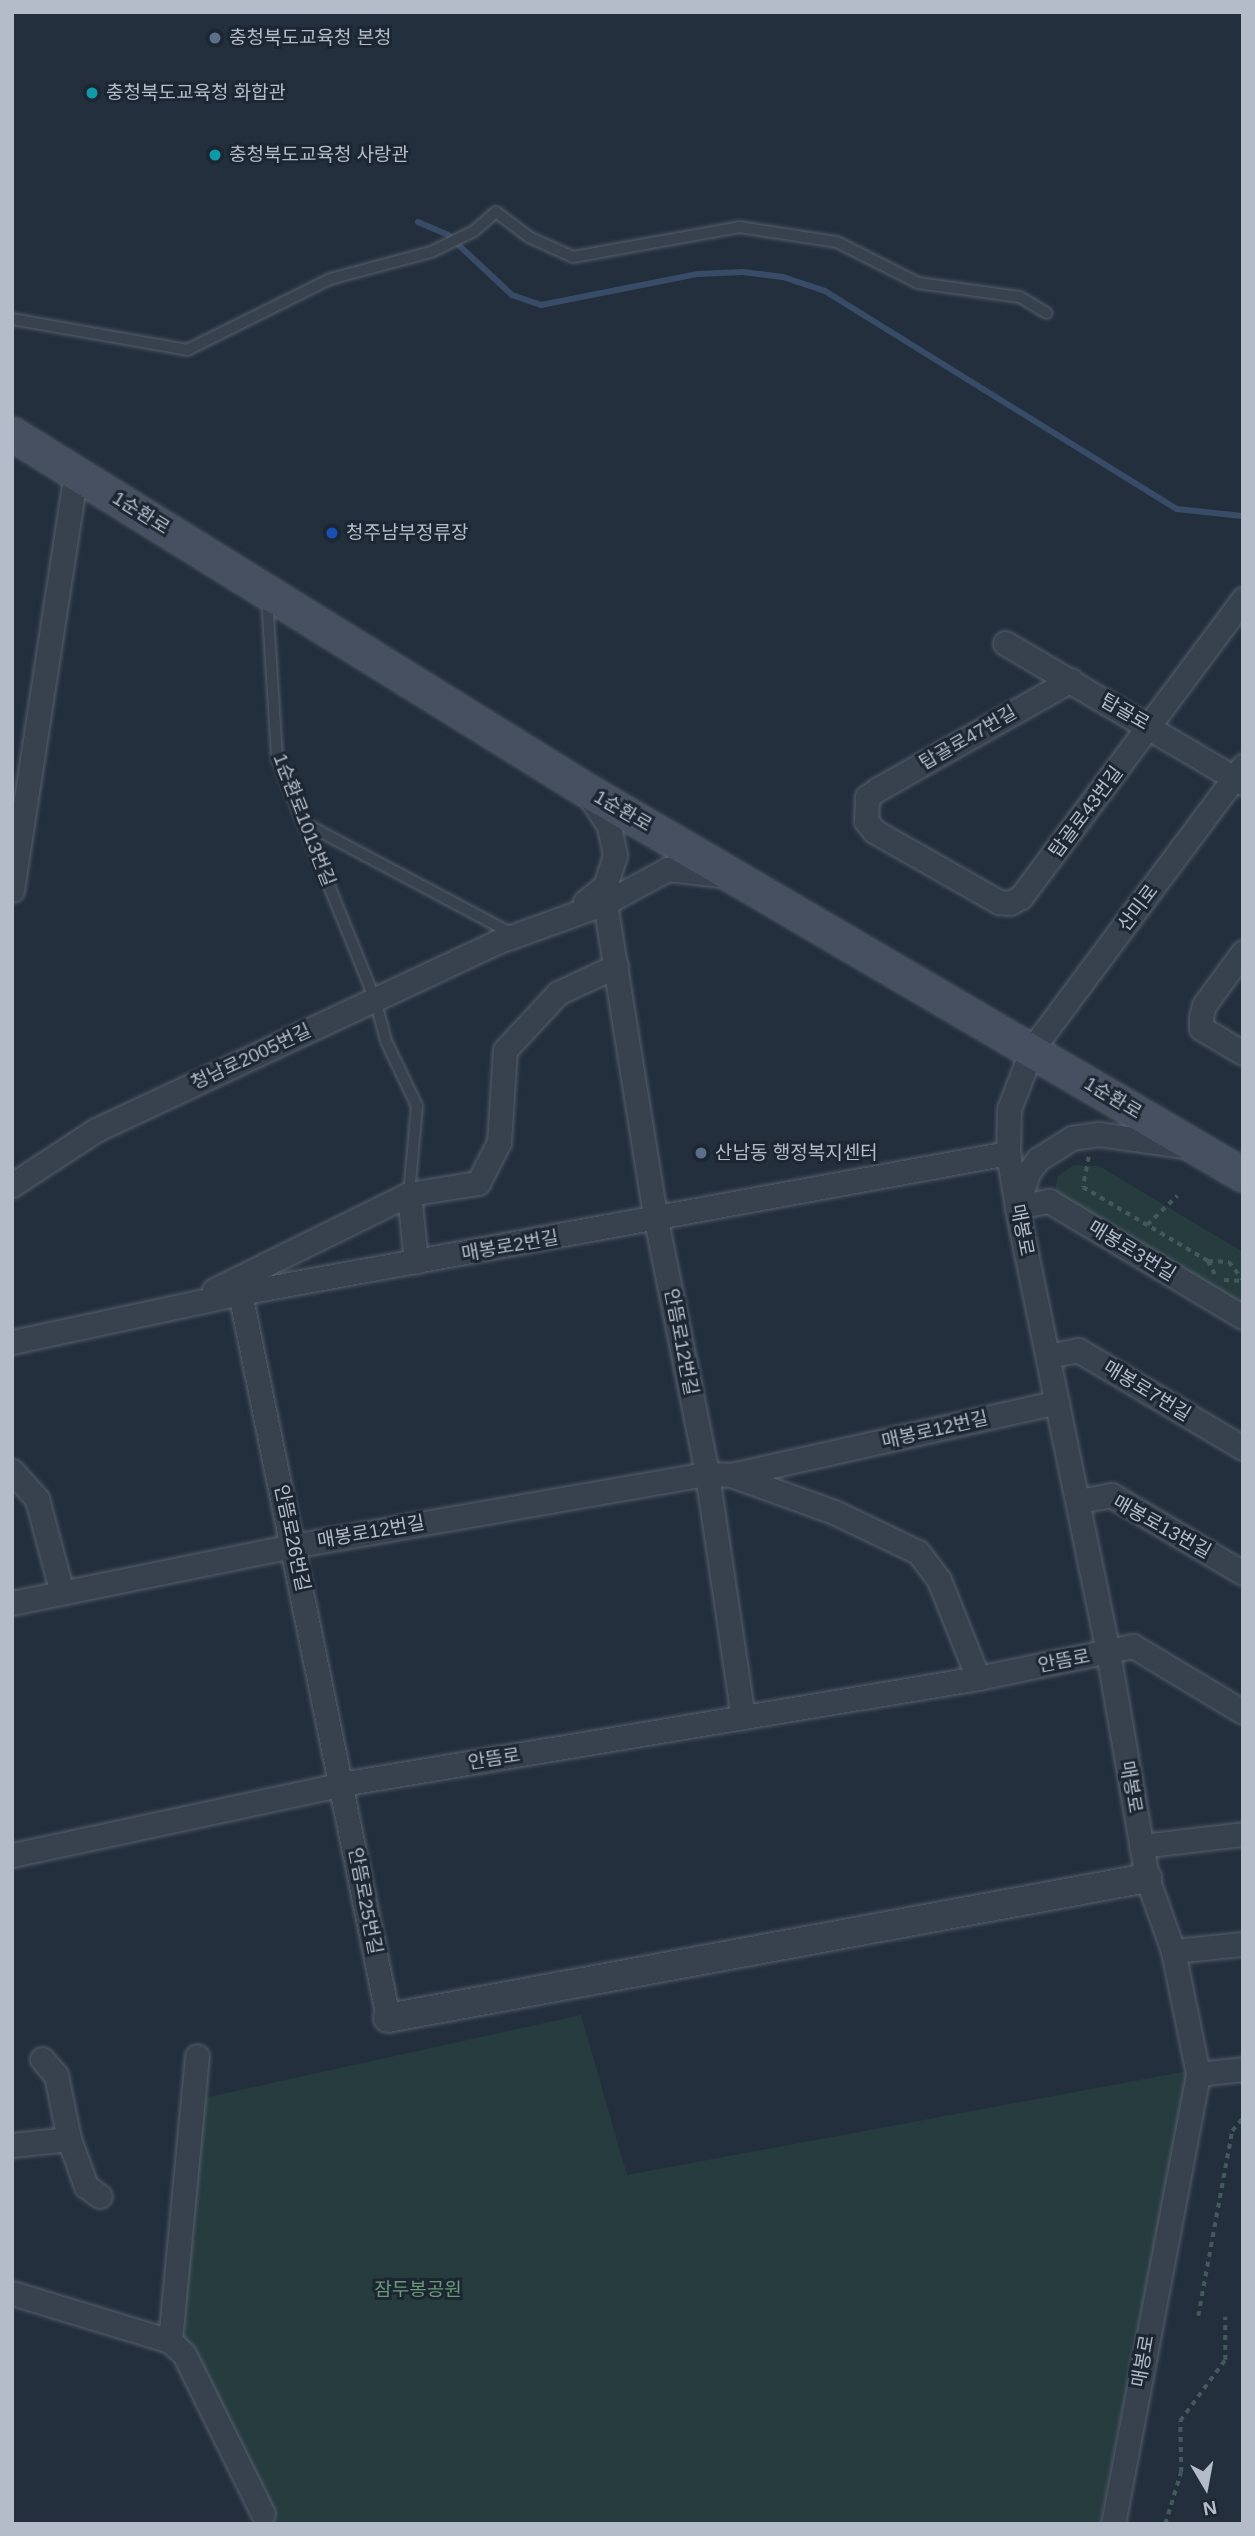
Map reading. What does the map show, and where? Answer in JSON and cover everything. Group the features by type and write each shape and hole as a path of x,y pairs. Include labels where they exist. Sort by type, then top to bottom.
{"main road":[{"name":"1순환로","path":"12,434 584,789 1243,1175"}],"street":[{"path":"12,890 76,473"},
{"name":"탑골로43번길","path":"1021,897 1243,599"},
{"name":"탑골로","path":"1005,643 1240,776"},
{"name":"탑골로47번길","path":"1021,897 1010,904 999,902 874,831 866,821 867,797 1071,680"},
{"name":"산미로","path":"1032,1049 1240,776"},
{"path":"569,913 605,886 615,865 609,826 584,789"},
{"path":"569,913 606,902 668,869 738,878"},
{"name":"안뜸로12번길","path":"606,902 656,1220 707,1474 743,1717"},
{"name":"청남로2005번길","path":"12,1185 96,1130 375,999 569,913"},
{"path":"1243,952 1205,1005 1201,1028 1243,1053"},
{"path":"184,1305 408,1194 478,1183 499,1142 505,1050 558,993 616,966"},
{"name":"매봉로","path":"1032,1049 1009,1109 1008,1153 1108,1652 1147,1878 1173,1951 1198,2074 1114,2524"},
{"path":"1017,1207 1027,1173 1038,1158 1072,1138 1099,1134 1196,1147"},
{"name":"매봉로2번길","path":"12,1342 240,1293 656,1220 1008,1153"},
{"path":"408,1194 416,1262"},
{"name":"매봉로3번길","path":"1017,1207 1049,1201 1243,1317"},
{"name":"안뜸로26번길","path":"240,1293 342,1784"},
{"name":"매봉로7번길","path":"1048,1356 1078,1350 1243,1448"},
{"name":"매봉로12번길","path":"12,1603 293,1546 707,1474 731,1475 1057,1402"},
{"path":"12,1471 37,1499 62,1593"},
{"name":"매봉로12번길","path":"731,1475 834,1512 918,1552 939,1580 978,1678"},
{"name":"매봉로13번길","path":"1078,1501 1111,1495 1243,1573"},
{"name":"안뜸로","path":"12,1855 342,1784 978,1678 1133,1647 1243,1712"},
{"name":"안뜸로25번길","path":"342,1784 388,2018"},
{"path":"1141,1846 1243,1834"},
{"path":"388,2018 1147,1878"},
{"path":"1173,1951 1243,1944"},
{"path":"170,2341 197,2056"},
{"path":"42,2059 56,2075 69,2139 86,2186 100,2196"},
{"path":"1198,2074 1243,2069"},
{"path":"12,2145 69,2139"},
{"path":"12,2293 170,2341 184,2354 264,2514"}],"lane":[{"path":"12,319 187,350 330,279 441,247 474,231 496,212 529,237 573,257 739,227 837,242 918,283 1020,297 1047,313"},
{"name":"1순환로1013번길","path":"267,592 277,757 375,999 386,1041 417,1106 408,1194"},
{"path":"303,823 506,939"}],"path":[{"path":"1090,1150 1083,1187 1208,1261 1220,1279 1243,1281"},
{"path":"1147,1225 1177,1196"},
{"path":"1208,1261 1229,1262 1243,1281"},
{"path":"1198,2316 1232,2131 1243,2118"},
{"path":"1166,2524 1181,2472 1180,2421 1225,2360 1225,2317"}],"green space":[{"path":"1074,1165 1099,1166 1243,1252 1243,1310 1054,1193 1058,1176"},
{"name":"잠두봉공원","path":"581,2015 627,2175 1188,2071 1100,2524 256,2524 174,2359 204,2098"}],"waterway":[{"path":"418,222 448,235 512,295 541,305 698,274 743,272 783,277 825,291 1177,509 1243,516"}],"place":[{"name":"충청북도교육청 본청","path":"215,38"},
{"name":"충청북도교육청 화합관","path":"92,93"},
{"name":"충청북도교육청 사랑관","path":"215,155"},
{"name":"청주남부정류장","path":"332,533"},
{"name":"산남동 행정복지센터","path":"701,1153"}]}
